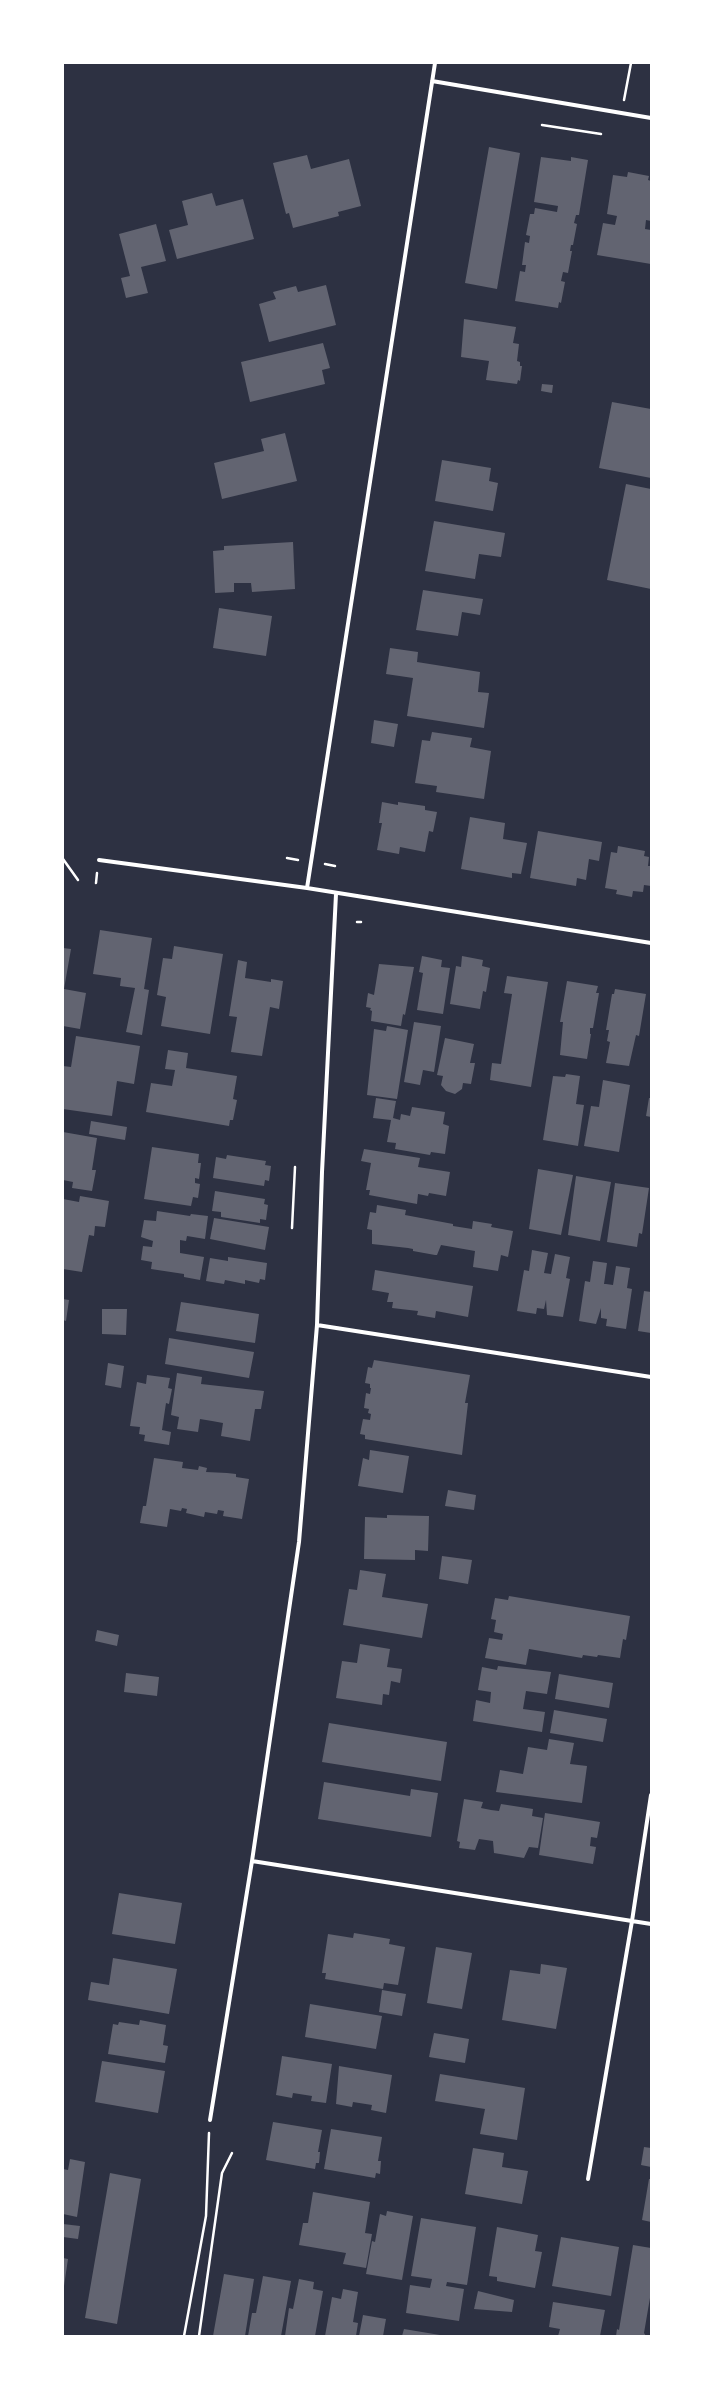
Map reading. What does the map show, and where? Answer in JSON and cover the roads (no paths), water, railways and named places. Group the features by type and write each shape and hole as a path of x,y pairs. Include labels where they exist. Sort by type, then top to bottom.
{"street":[{"path":"307,888 435,63"},
{"path":"432,81 651,117"},
{"path":"98,860 307,888 336,894 651,943"},
{"path":"210,2120 252,1861 299,1542 317,1325 322,1172 336,894"},
{"path":"317,1325 651,1377"},
{"path":"588,2179 632,1921 651,1795"},
{"path":"252,1861 651,1924"}]}
